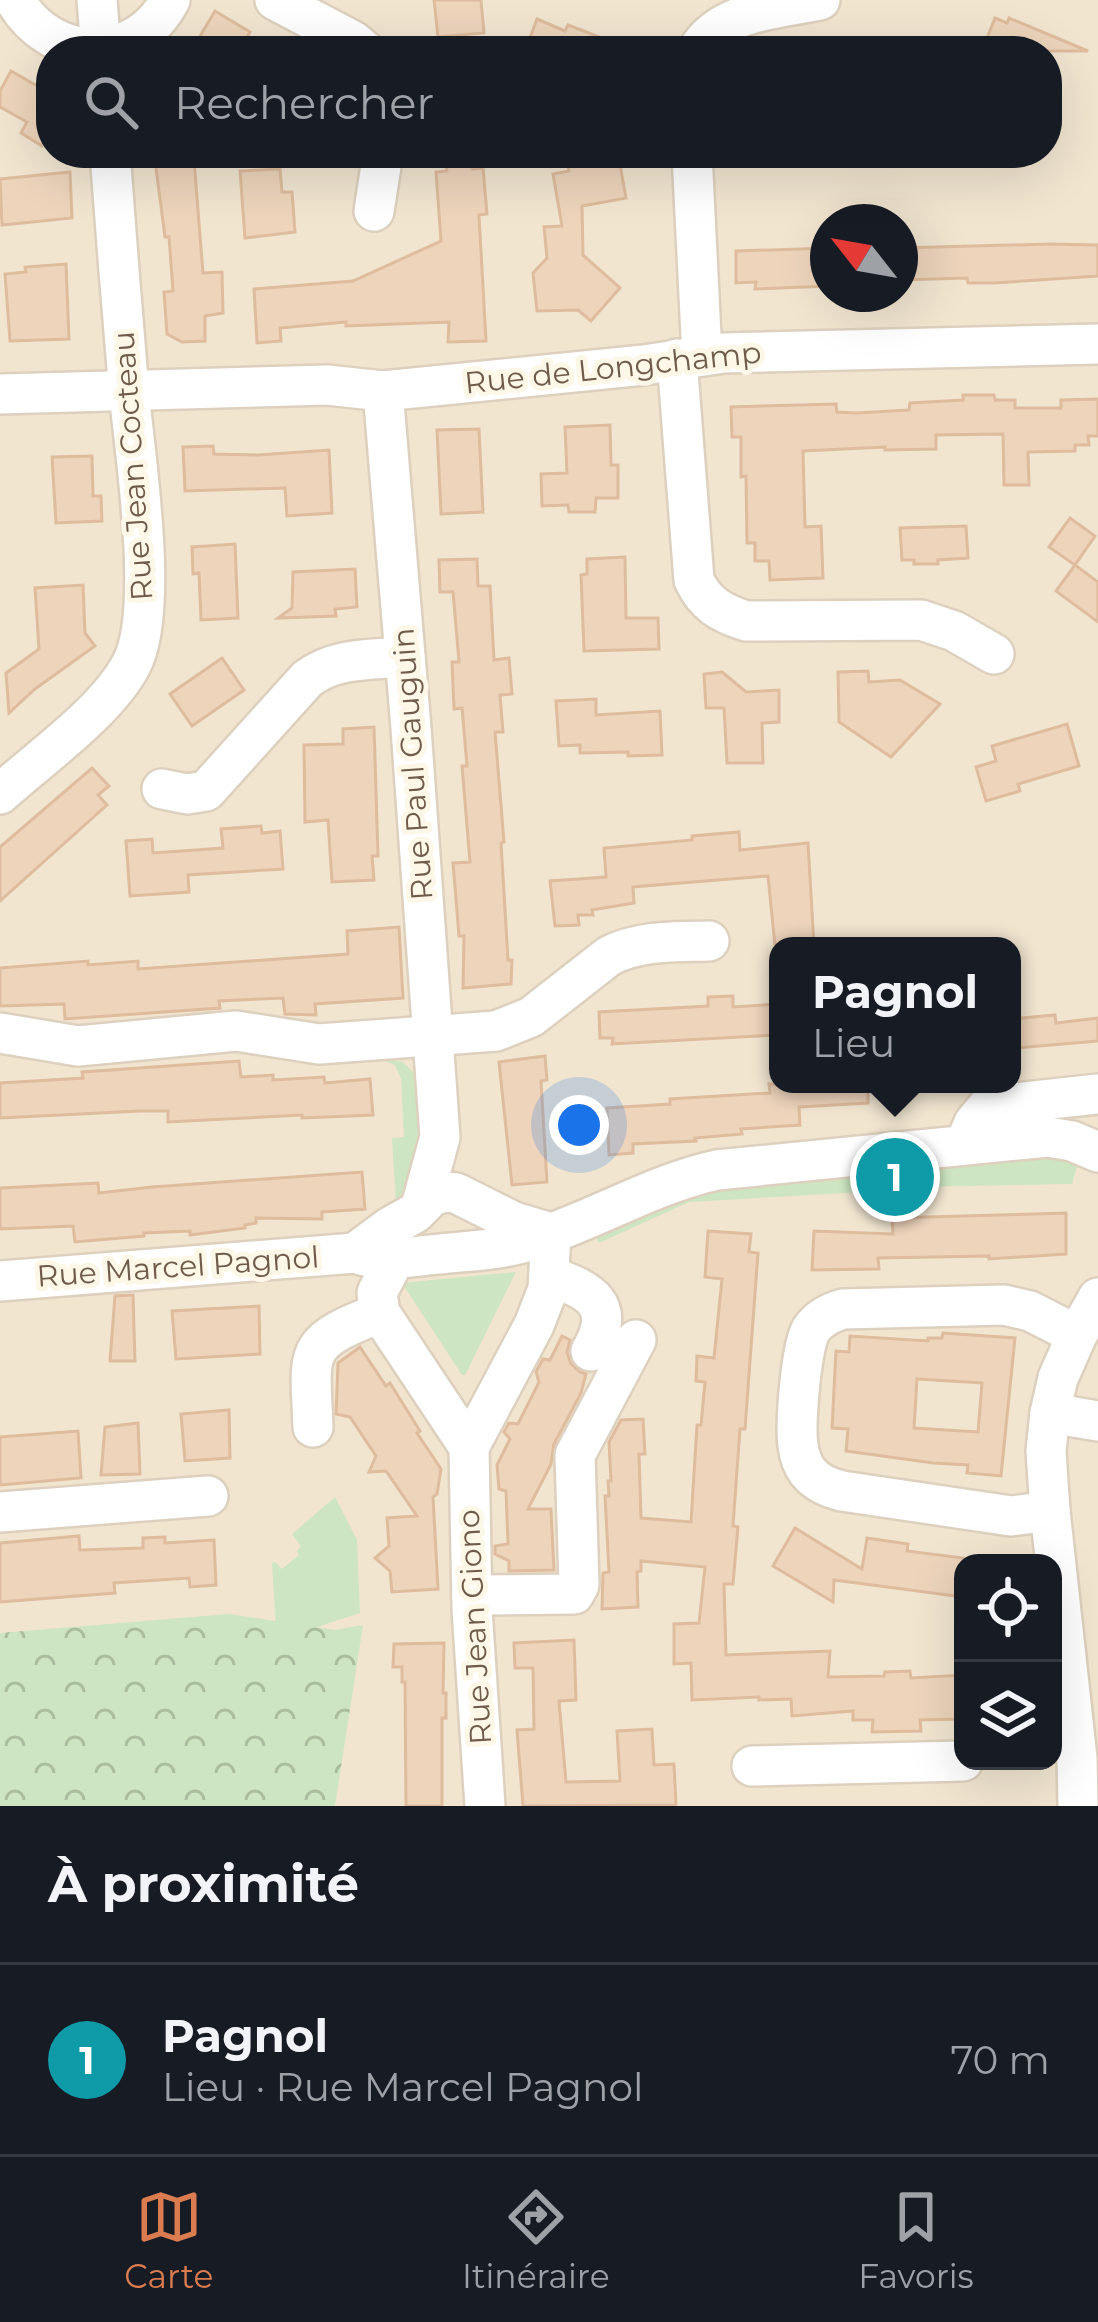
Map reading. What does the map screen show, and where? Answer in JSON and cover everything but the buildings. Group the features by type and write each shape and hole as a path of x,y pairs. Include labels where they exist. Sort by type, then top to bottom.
{"street":[{"path":"15,0 53,36"},
{"path":"97,0 100,36"},
{"path":"136,36 153,24 170,0"},
{"path":"275,0 343,36"},
{"path":"708,36 725,23 820,0"},
{"name":"Rue Jean Cocteau","path":"0,794 100,705 124,676 139,646 145,586 140,490 111,168"},
{"path":"374,211 381,168"},
{"path":"692,168 694,580 700,594 728,616 746,621 921,620 994,653"},
{"name":"Rue de Longchamp","path":"0,394 327,385 383,391 690,357 1098,344"},
{"name":"Rue Paul Gauguin","path":"383,391 440,1137 419,1208"},
{"path":"162,789 187,794 206,791 322,668 338,662 405,657"},
{"path":"0,1033 78,1046 236,1031 320,1044 496,1030 531,1017 621,950 709,940"},
{"path":"965,1144 988,1106 1098,1094"},
{"name":"Rue Paul Gauguin","path":"440,1137 468,1197"},
{"name":"Rue Marcel Pagnol","path":"0,1281 355,1253 371,1259 408,1257 529,1242 703,1173 1048,1137 1098,1152"},
{"name":"Rue Marcel Pagnol","path":"355,1253 432,1196 444,1192 468,1197"},
{"path":"419,1208 408,1257 380,1282 380,1313 469,1447 548,1289 551,1233 514,1222 468,1197"},
{"path":"468,1197 484,1215 481,1249"},
{"path":"549,1276 584,1287 596,1300 603,1330 592,1351"},
{"path":"1078,1806 1065,1758 1046,1451 1058,1378 1098,1298"},
{"path":"1050,1510 1011,1516 824,1485 808,1472 799,1453 804,1351 817,1323 843,1309 1004,1305 1076,1335"},
{"path":"313,1427 314,1350 328,1337 380,1313"},
{"path":"472,1595 574,1594 579,1585 575,1455 636,1340"},
{"path":"1050,1413 1098,1421"},
{"name":"Rue Jean Giono","path":"469,1447 485,1806"},
{"path":"0,1512 208,1496"},
{"path":"752,1766 954,1761"}],"shaded area":[{"path":"0,0 1098,0 1098,1806 0,1806"}],"green space":[{"path":"380,1059 403,1062 416,1075 422,1140 406,1190 396,1204 392,1138 404,1137 401,1079 395,1065"},
{"path":"1033,1153 1079,1159 1072,1184 909,1187 907,1167"},
{"path":"881,1170 881,1191 689,1202 599,1243 595,1235 685,1193"},
{"path":"516,1272 465,1375 462,1375 402,1283"},
{"path":"335,1497 357,1540 360,1613 277,1644 272,1563 282,1569 299,1555 301,1546 292,1534"},
{"path":"229,1614 334,1630 363,1625 335,1806 0,1806 0,1633"}],"place":[{"name":"Pagnol","path":"895,1177"}]}
